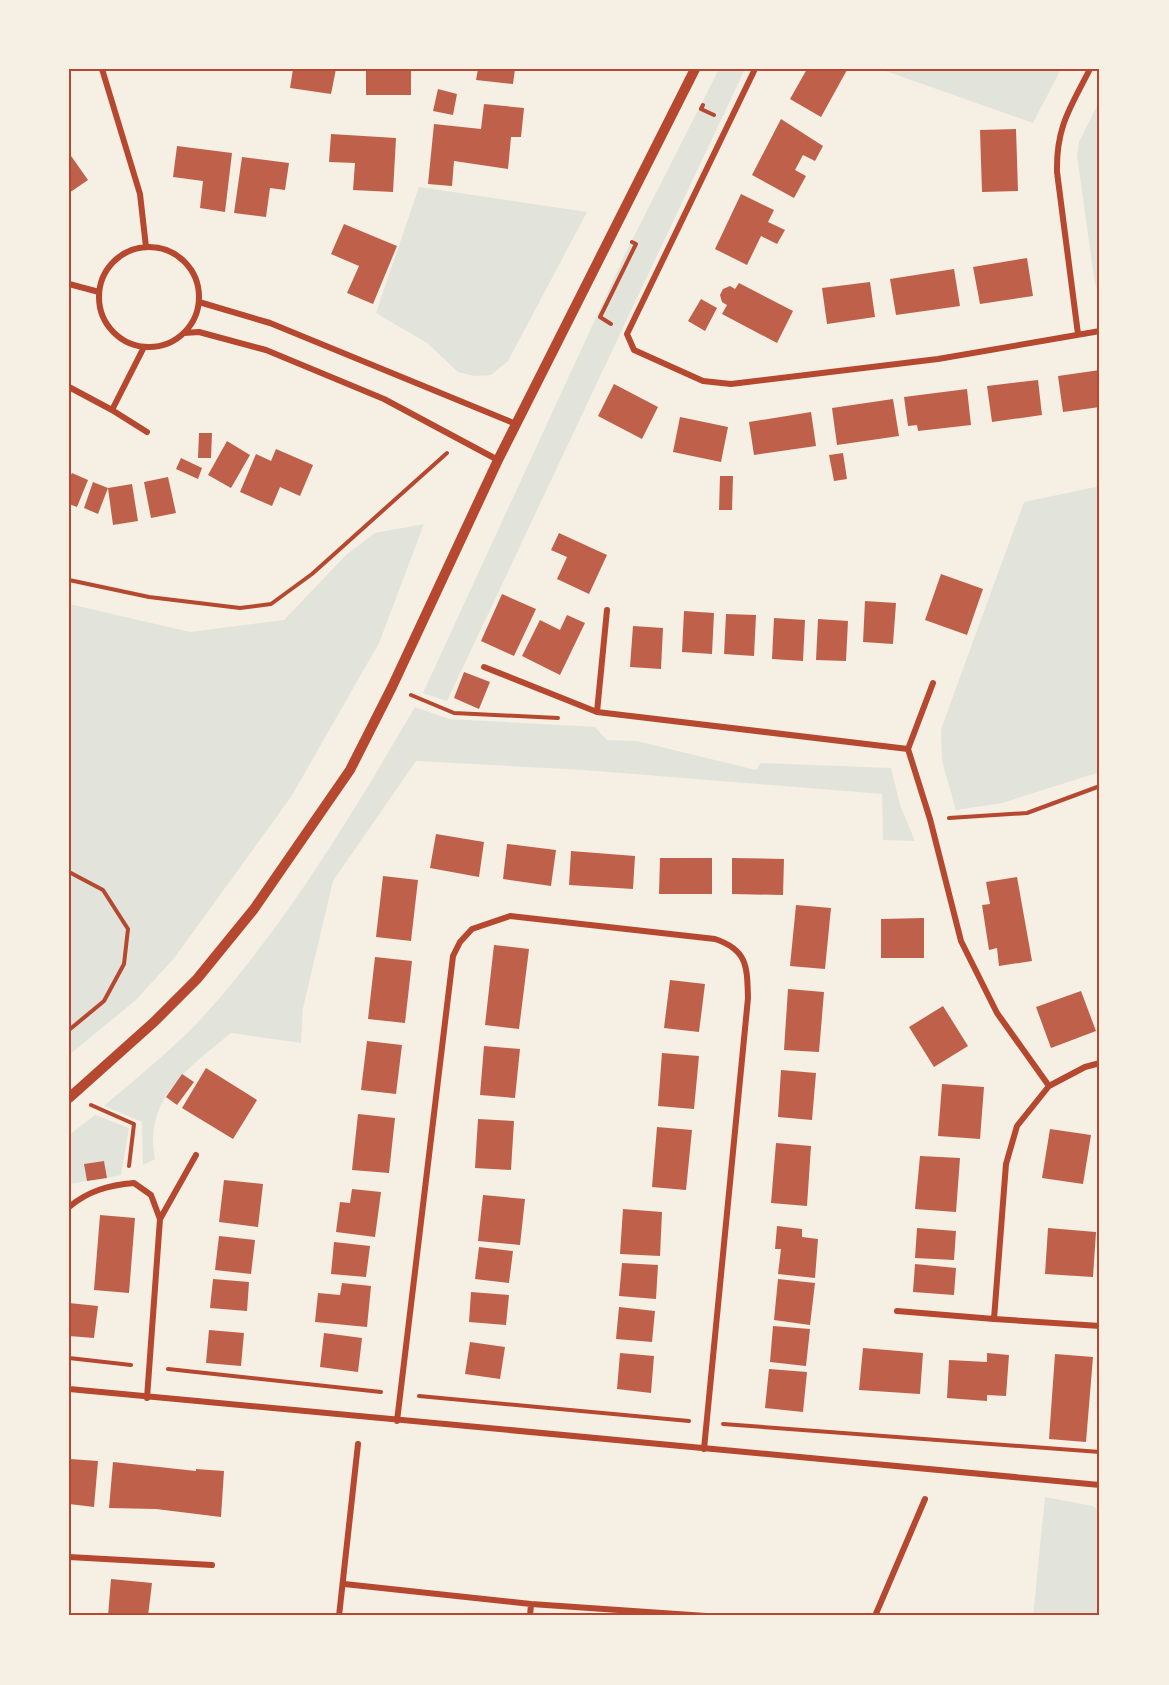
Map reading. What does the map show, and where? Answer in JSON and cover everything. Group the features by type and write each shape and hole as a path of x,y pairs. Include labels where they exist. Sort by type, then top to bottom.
{"street":[{"path":"102,69 140,194 146,247"},
{"path":"70,1097 154,1022 196,980 254,909 350,770 392,687 498,460 694,69"},
{"path":"755,69 627,334 634,350 703,381 731,384 938,359 1100,331"},
{"path":"1078,334 1057,172 1056,147 1061,124 1090,69"},
{"path":"146,247 163,249 184,263 197,285 199,302 194,318 184,333 158,346 144,347 129,343 115,335 105,322 99,308 99,292 102,278 114,261 132,249 146,247"},
{"path":"69,284 99,292"},
{"path":"199,302 270,323 516,424"},
{"path":"184,333 206,333 266,350 384,399 498,460"},
{"path":"112,410 144,347"},
{"path":"69,387 147,432"},
{"path":"597,712 607,610"},
{"path":"484,667 597,712 908,749"},
{"path":"933,683 908,749 930,819 961,941 997,1013 1049,1086"},
{"path":"397,1421 453,956 460,942 472,929 510,916 715,939 729,944 740,953 746,967 748,998 704,1449"},
{"path":"994,1319 1006,1164 1017,1126 1049,1086 1085,1067 1100,1063"},
{"path":"160,1219 196,1155"},
{"path":"69,1207 83,1195 114,1184 134,1183 151,1195 160,1219 147,1398"},
{"path":"897,1311 1100,1326"},
{"path":"69,1389 1100,1485"},
{"path":"339,1616 358,1444"},
{"path":"875,1616 925,1499"},
{"path":"69,1557 212,1565"},
{"path":"344,1584 531,1604 706,1616"},
{"path":"530,1616 531,1604"}],"path":[{"path":"705,100 701,109 729,122"},
{"path":"612,233 636,244 600,317 627,334"},
{"path":"69,580 149,597 240,608 271,604 312,574 413,486 460,440"},
{"path":"392,687 454,713 592,720 597,712"},
{"path":"930,819 1028,813 1100,786"},
{"path":"69,872 103,890 128,929 124,964 104,1001 69,1030"},
{"path":"70,1097 134,1124 127,1183"},
{"path":"69,1359 707,1423 1100,1452"}],"shaded area":[{"path":"719,69 745,69 447,701 423,693 627,250"},
{"path":"880,69 1061,69 1033,123"},
{"path":"1100,100 1100,295 1095,284 1077,156 1079,142"},
{"path":"419,187 587,212 508,361 491,375 474,376 458,372 427,343 376,313"},
{"path":"1100,486 1100,772 1002,803 956,810 942,761 941,729 1024,502"},
{"path":"424,524 379,643 291,797 175,957 136,1000 69,1055 69,604 190,632 284,620 346,555 375,533"},
{"path":"415,707 449,719 595,727 607,740 637,741 756,770 761,763 891,768 900,805 915,841 883,840 882,794 584,770 416,761 333,881 303,1008 301,1043 231,1033 185,1072 173,1086 156,1118 153,1138 155,1159 143,1165 142,1122 104,1106 165,1054 230,986 288,910 315,870"},
{"path":"95,1115 129,1128 121,1175 107,1178 104,1161 85,1164 87,1181 69,1184 69,1135"},
{"path":"1045,1497 1093,1506 1100,1512 1097,1616 1033,1616"}],"building":[{"path":"293,69 336,69 331,94 290,88"},
{"path":"366,69 411,69 411,95 366,95"},
{"path":"478,69 515,69 513,84 476,80"},
{"path":"807,69 847,70 821,117 790,99"},
{"path":"438,89 457,94 453,115 433,111"},
{"path":"484,104 524,108 521,137 511,137 508,169 454,161 452,186 428,184 434,124 481,129"},
{"path":"781,119 823,146 815,161 803,155 795,170 806,176 794,198 752,175"},
{"path":"1016,129 1018,191 982,192 980,130"},
{"path":"331,134 396,138 393,192 353,190 355,163 329,162"},
{"path":"177,146 232,153 225,212 200,208 203,181 173,177"},
{"path":"69,153 88,180 69,193"},
{"path":"242,157 289,163 285,190 270,188 266,217 234,213"},
{"path":"741,194 774,210 768,222 785,230 777,244 761,236 747,265 715,249"},
{"path":"344,224 397,246 373,304 347,293 359,266 331,254"},
{"path":"1027,258 1033,296 980,304 973,267"},
{"path":"954,269 960,306 896,315 890,279"},
{"path":"870,282 875,317 827,324 822,288"},
{"path":"739,283 793,311 777,343 722,314 727,305 722,302 720,295 723,289 730,286 735,289"},
{"path":"701,299 717,308 705,331 688,321"},
{"path":"1100,370 1100,407 1063,412 1058,376"},
{"path":"1038,380 1042,415 992,422 987,386"},
{"path":"614,384 658,407 642,439 598,416"},
{"path":"967,389 971,425 918,431 917,425 908,426 904,397"},
{"path":"893,399 899,436 837,445 832,408"},
{"path":"811,412 816,446 754,455 749,422"},
{"path":"680,417 728,427 721,462 673,452"},
{"path":"199,433 212,433 211,458 198,458"},
{"path":"227,441 250,455 231,488 208,475"},
{"path":"276,449 313,465 300,496 280,487 272,506 240,492 256,454 271,461"},
{"path":"843,453 847,479 834,481 829,455"},
{"path":"181,458 202,468 198,479 176,469"},
{"path":"72,473 88,480 77,507 69,504 69,478"},
{"path":"720,476 733,476 732,510 719,510"},
{"path":"168,477 176,513 151,518 144,482"},
{"path":"93,482 108,488 98,514 84,508"},
{"path":"132,484 138,521 113,525 108,488"},
{"path":"559,533 607,555 589,594 557,579 567,557 551,550"},
{"path":"941,574 983,589 967,635 925,620"},
{"path":"502,594 536,609 514,656 481,641"},
{"path":"865,601 896,603 893,644 863,642"},
{"path":"684,611 714,613 712,654 682,652"},
{"path":"726,614 756,615 754,656 724,654"},
{"path":"567,615 585,623 560,675 522,656 540,620 560,630"},
{"path":"774,618 805,620 803,661 772,659"},
{"path":"818,619 848,621 846,661 816,660"},
{"path":"633,626 663,628 661,669 630,667"},
{"path":"464,672 490,682 479,709 454,698"},
{"path":"436,834 484,842 479,877 430,868"},
{"path":"507,844 556,850 551,886 503,879"},
{"path":"571,851 635,856 633,889 569,885"},
{"path":"660,858 712,858 712,894 659,894"},
{"path":"732,858 784,859 783,895 732,894"},
{"path":"383,876 418,880 411,941 376,937"},
{"path":"1017,877 1032,961 999,966 997,948 989,950 982,905 990,904 986,882"},
{"path":"796,905 831,908 825,969 790,966"},
{"path":"924,918 924,958 881,958 881,919"},
{"path":"494,945 529,949 519,1029 485,1025"},
{"path":"375,957 412,961 405,1023 368,1019"},
{"path":"670,980 705,984 699,1032 664,1028"},
{"path":"788,989 824,992 819,1052 784,1050"},
{"path":"1081,991 1096,1031 1051,1048 1036,1007"},
{"path":"943,1006 968,1046 934,1067 909,1027"},
{"path":"367,1041 402,1045 396,1094 361,1090"},
{"path":"484,1046 520,1049 515,1098 480,1095"},
{"path":"662,1053 699,1056 694,1109 658,1106"},
{"path":"206,1068 257,1100 233,1139 182,1108"},
{"path":"781,1070 816,1073 812,1120 778,1117"},
{"path":"182,1074 194,1082 177,1105 166,1097"},
{"path":"942,1084 984,1087 980,1139 938,1136"},
{"path":"358,1114 395,1118 389,1173 352,1170"},
{"path":"478,1119 514,1121 511,1170 475,1168"},
{"path":"657,1127 692,1130 686,1190 652,1187"},
{"path":"1050,1129 1091,1135 1083,1184 1042,1178"},
{"path":"776,1143 811,1146 807,1206 771,1203"},
{"path":"920,1156 960,1158 956,1212 915,1209"},
{"path":"104,1161 107,1178 87,1181 84,1164"},
{"path":"224,1180 263,1184 258,1227 219,1222"},
{"path":"352,1189 381,1192 375,1237 336,1232 340,1202 350,1203"},
{"path":"483,1195 525,1199 520,1245 478,1241"},
{"path":"623,1209 662,1212 660,1256 620,1254"},
{"path":"100,1215 135,1218 129,1293 94,1290"},
{"path":"777,1226 802,1229 802,1237 818,1239 815,1278 778,1274 781,1249 775,1249"},
{"path":"917,1228 956,1231 954,1260 915,1258"},
{"path":"1048,1228 1096,1232 1093,1277 1045,1274"},
{"path":"219,1236 255,1240 251,1274 215,1270"},
{"path":"334,1242 370,1246 366,1277 331,1274"},
{"path":"479,1247 513,1251 509,1283 475,1279"},
{"path":"622,1263 658,1265 656,1299 619,1296"},
{"path":"915,1264 956,1268 954,1295 913,1292"},
{"path":"213,1279 249,1282 247,1311 210,1308"},
{"path":"778,1279 815,1283 810,1325 774,1320"},
{"path":"342,1283 371,1286 367,1327 315,1322 318,1293 340,1295"},
{"path":"471,1292 509,1295 506,1325 469,1322"},
{"path":"69,1303 98,1306 94,1338 69,1336"},
{"path":"619,1307 655,1311 652,1342 616,1339"},
{"path":"773,1326 810,1329 806,1366 770,1362"},
{"path":"209,1330 244,1333 241,1366 206,1363"},
{"path":"324,1333 362,1338 358,1372 320,1367"},
{"path":"470,1342 505,1347 500,1379 465,1374"},
{"path":"863,1348 923,1353 920,1394 859,1390"},
{"path":"620,1353 654,1356 651,1393 617,1389"},
{"path":"987,1353 1009,1355 1006,1396 987,1395 987,1401 947,1398 949,1360 987,1362"},
{"path":"1055,1354 1093,1357 1086,1442 1049,1439"},
{"path":"769,1369 807,1372 803,1412 765,1408"},
{"path":"70,1459 98,1461 94,1507 69,1504"},
{"path":"113,1462 196,1471 196,1469 224,1471 221,1517 156,1509 109,1508"},
{"path":"111,1579 152,1583 148,1616 108,1616"}]}
